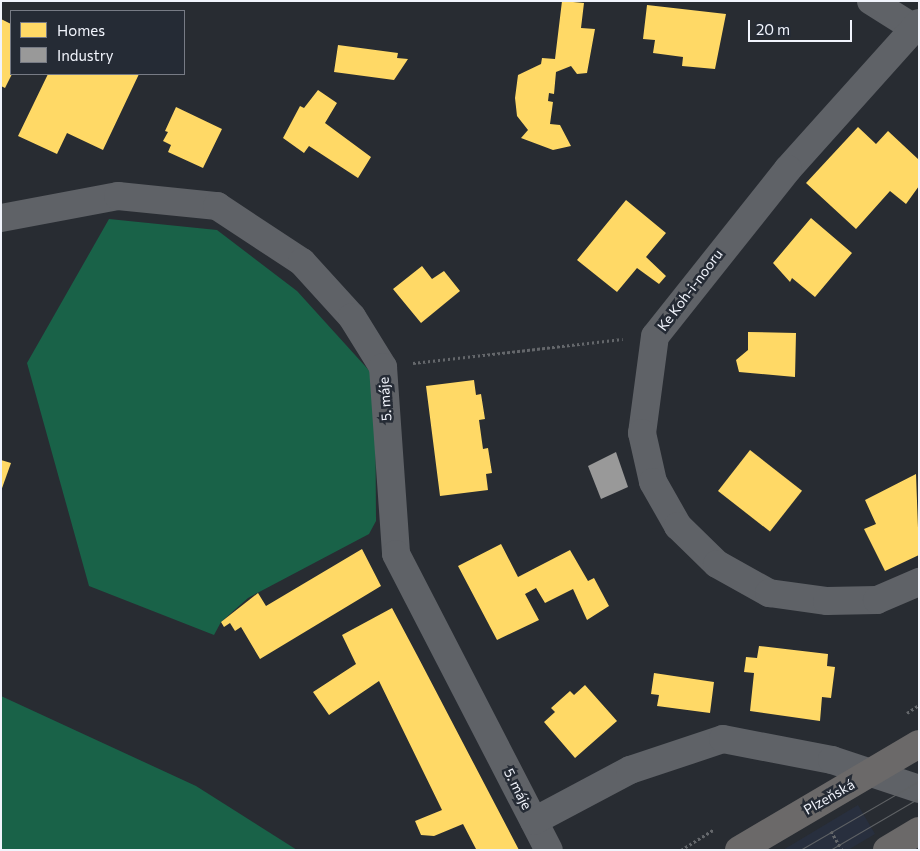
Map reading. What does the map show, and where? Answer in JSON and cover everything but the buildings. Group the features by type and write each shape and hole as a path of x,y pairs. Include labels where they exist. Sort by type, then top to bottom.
{"main road":[{"name":"Plzeňská","path":"739,850 919,744"},
{"path":"887,850 919,831"}],"street":[{"name":"Ke Koh-i-nooru","path":"871,1 916,25 707,265 655,336 642,433 654,482 678,526 717,564 769,592 827,601 877,600 919,582"},
{"name":"5. máje","path":"1,218 118,196 217,206 302,262 352,317 383,367 396,554 549,850"},
{"name":"5. máje","path":"534,821 630,770 723,739 832,760 919,789"}],"path":[{"path":"383,367 655,336"}],"shaded area":[{"path":"858,805 875,834 848,850 783,850"}],"green space":[{"path":"109,219 217,230 297,291 375,377 376,521 369,534 248,598 221,622 214,635 89,586 27,363"},
{"path":"1,696 196,786 297,850 1,850"}],"tram line":[{"path":"800,850 919,781"},
{"path":"830,850 919,798"}]}
